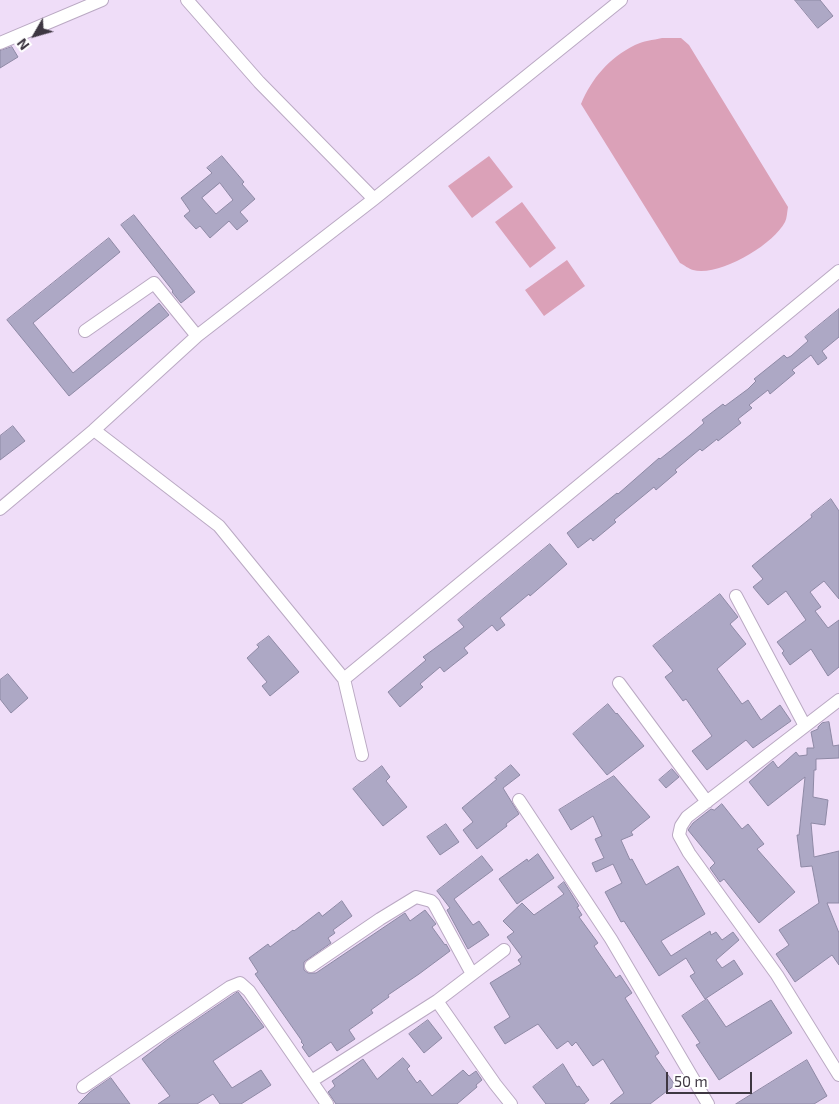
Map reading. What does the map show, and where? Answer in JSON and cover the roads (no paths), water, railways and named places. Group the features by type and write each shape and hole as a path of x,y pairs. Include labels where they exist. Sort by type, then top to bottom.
{"street":[{"path":"0,42 102,0"},
{"path":"187,0 263,87 374,199"},
{"path":"0,508 94,430 197,336 374,199 621,0"},
{"path":"344,679 839,271"},
{"path":"85,331 154,283 197,336"},
{"path":"94,430 219,526 344,679 362,755"},
{"path":"736,596 805,726"},
{"path":"619,682 707,802"},
{"path":"839,700 687,817 681,826 679,835 689,854 777,976 839,1075"},
{"path":"519,800 611,939 708,1104"},
{"path":"311,966 416,897 431,901 434,904 472,974"},
{"path":"312,1080 437,1001 504,950"},
{"path":"83,1087 230,987 240,983 250,991 327,1104"},
{"path":"437,1001 511,1104"}]}
